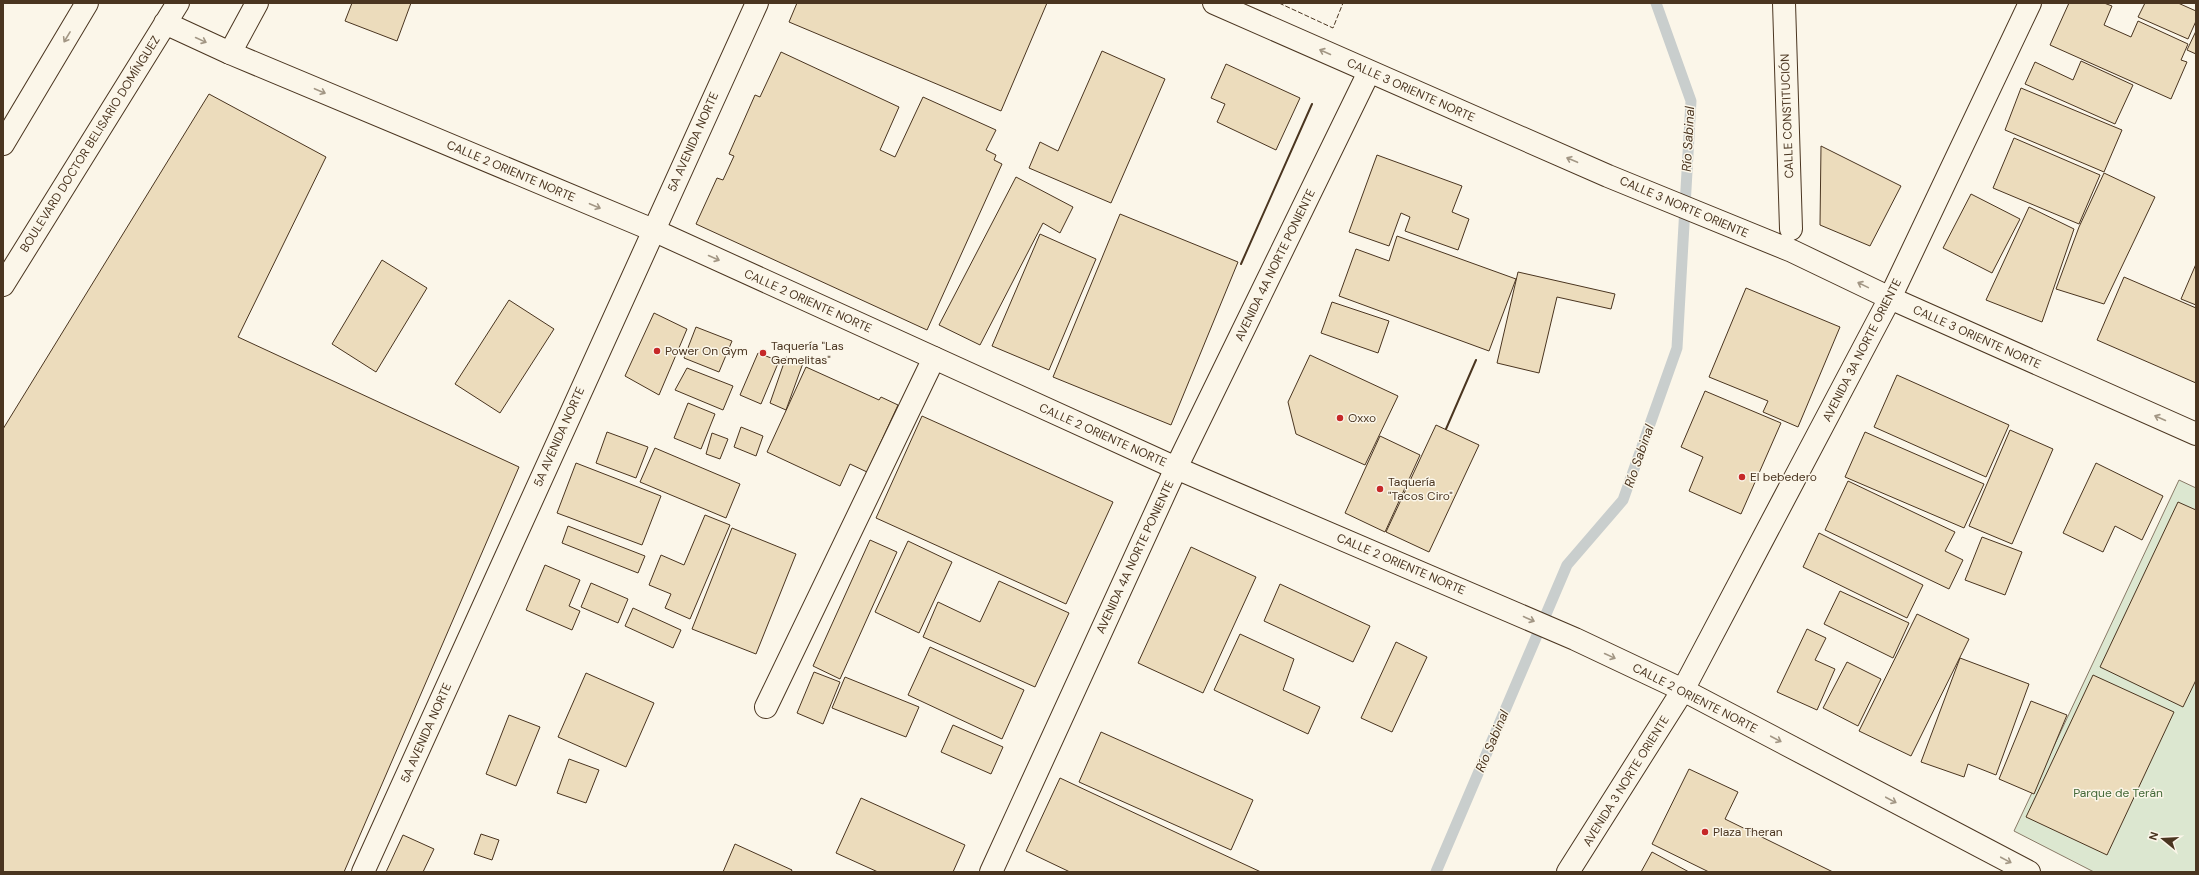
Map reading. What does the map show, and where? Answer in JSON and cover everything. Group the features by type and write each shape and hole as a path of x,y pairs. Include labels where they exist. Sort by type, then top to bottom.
{"main road":[{"path":"3,144 86,3"},
{"name":"BOULEVARD DOCTOR BELISARIO DOMÍNGUEZ","path":"3,285 178,3"},
{"path":"230,54 257,3"},
{"name":"5A AVENIDA NORTE","path":"363,872 757,3"},
{"name":"CALLE 3 ORIENTE NORTE","path":"1214,3 1608,176"},
{"name":"CALLE CONSTITUCIÓN","path":"1784,3 1791,229"},
{"name":"AVENIDA 3A NORTE ORIENTE","path":"1684,690 1890,298 2030,3"},
{"name":"CALLE 2 ORIENTE NORTE","path":"165,23 230,54 653,230 1176,468 1575,639 1684,690 2029,872"},
{"name":"AVENIDA 4A NORTE PONIENTE","path":"991,872 1176,468 1369,72"},
{"name":"CALLE 3 NORTE ORIENTE","path":"1608,176 1759,239"},
{"name":"CALLE 3 ORIENTE NORTE","path":"1759,239 1792,251 1890,298 2196,434"},
{"path":"766,708 934,358"},
{"name":"AVENIDA 3 NORTE ORIENTE","path":"1568,872 1684,690"}],"green space":[{"name":"Parque de Terán","path":"2179,480 2196,488 2196,872 2094,872 2014,831"}],"building":[{"path":"352,3 411,3 397,41 345,21"},
{"path":"797,3 1047,3 1001,111 789,22"},
{"path":"2069,3 2104,3 2112,6 2104,25 2131,37 2138,21 2188,44 2181,60 2187,62 2171,99 2050,45"},
{"path":"2145,3 2178,3 2196,11 2196,21 2188,39 2138,17"},
{"path":"2196,31 2196,54 2187,50"},
{"path":"1102,51 1165,79 1111,203 1029,168 1040,142 1058,151"},
{"path":"781,52 899,107 880,150 895,157 923,97 996,130 986,150 996,155 994,160 1002,164 927,330 696,224 717,178 723,180 734,156 729,154 755,95 760,97"},
{"path":"2081,61 2133,85 2115,124 2025,84 2035,62 2073,80"},
{"path":"1226,64 1300,98 1276,150 1217,122 1225,104 1211,98"},
{"path":"2021,88 2122,130 2104,172 2005,130"},
{"path":"209,94 326,157 238,337 519,467 344,872 3,872 3,429"},
{"path":"2014,138 2100,175 2079,224 1993,188"},
{"path":"1821,146 1901,186 1870,246 1820,225"},
{"path":"1377,155 1462,186 1452,212 1469,219 1458,250 1405,231 1410,217 1401,213 1389,246 1349,232"},
{"path":"2104,173 2155,197 2104,304 2056,289 2079,227"},
{"path":"1016,177 1073,207 1060,233 1043,223 980,345 939,325"},
{"path":"1971,194 2020,219 1992,273 1943,248"},
{"path":"2029,207 2074,229 2042,322 1986,300"},
{"path":"1120,214 1238,262 1171,425 1053,377"},
{"path":"1040,234 1096,259 1049,370 992,346"},
{"path":"1397,236 1516,279 1489,351 1339,296 1356,249 1389,261"},
{"path":"382,260 427,288 376,372 332,344"},
{"path":"2196,264 2196,305 2181,299"},
{"path":"1518,272 1615,294 1611,309 1557,297 1539,373 1497,363"},
{"path":"2124,277 2196,308 2196,383 2097,340"},
{"path":"1746,288 1840,327 1798,427 1763,412 1768,401 1709,377"},
{"path":"509,300 554,329 500,413 455,384"},
{"path":"1332,302 1389,321 1378,353 1321,333"},
{"name":"Power On Gym","path":"654,313 687,329 659,395 625,376"},
{"path":"696,327 732,341 719,372 684,358"},
{"path":"758,353 779,361 761,404 740,395"},
{"name":"Oxxo","path":"1310,355 1398,396 1365,465 1296,434 1288,402"},
{"path":"786,357 803,363 786,410 770,403"},
{"path":"806,367 879,400 881,397 898,405 867,472 850,464 840,486 767,452"},
{"path":"687,368 733,386 723,410 675,390"},
{"path":"1897,375 2009,425 1986,477 1874,427"},
{"path":"1705,391 1781,423 1741,514 1689,491 1703,457 1681,447"},
{"path":"688,403 715,414 701,449 674,438"},
{"path":"922,416 1113,502 1066,604 876,518"},
{"path":"1436,425 1479,445 1429,552 1386,532"},
{"path":"741,427 763,436 756,456 734,447"},
{"path":"2010,430 2053,449 2012,544 1969,526"},
{"path":"607,432 648,447 636,478 596,463"},
{"path":"1865,432 1984,484 1964,528 1845,477"},
{"path":"712,433 728,439 720,459 706,454"},
{"name":"Taquería \"Tacos Ciro\"","path":"1380,436 1420,455 1385,532 1345,513"},
{"path":"655,448 740,484 726,518 640,482"},
{"path":"576,463 661,496 642,545 557,513"},
{"path":"2096,463 2163,496 2142,540 2115,526 2103,552 2063,533"},
{"path":"1848,481 1955,532 1945,551 1963,560 1949,589 1825,530"},
{"path":"2178,502 2196,510 2196,680 2183,707 2100,667"},
{"path":"705,515 730,525 690,619 665,608 671,594 649,585 661,555 684,565"},
{"path":"568,526 645,556 638,573 562,543"},
{"path":"732,528 796,554 756,654 692,629"},
{"path":"1819,533 1923,585 1907,618 1803,567"},
{"path":"1982,537 2022,552 2005,595 1965,580"},
{"path":"870,540 897,552 840,679 813,666"},
{"path":"908,541 952,562 919,633 875,612"},
{"path":"1191,547 1256,577 1203,693 1138,663"},
{"path":"545,565 580,580 569,606 580,611 572,630 526,610"},
{"path":"999,581 1069,613 1035,687 923,637 938,602 980,622"},
{"path":"591,583 628,599 618,623 581,607"},
{"path":"1280,584 1370,626 1353,662 1264,621"},
{"path":"1840,591 1909,623 1893,658 1824,624"},
{"path":"633,608 681,630 673,648 625,626"},
{"path":"1917,614 1969,639 1911,756 1859,731"},
{"path":"1807,629 1826,638 1815,660 1835,669 1817,710 1777,692"},
{"path":"1240,634 1294,659 1283,690 1320,707 1308,734 1214,690"},
{"path":"1396,642 1427,657 1392,732 1361,718"},
{"path":"930,647 1024,690 1002,739 908,695"},
{"path":"1960,658 2029,684 1996,775 1968,764 1964,777 1921,762"},
{"path":"1847,662 1881,679 1858,726 1823,708"},
{"path":"814,672 840,682 823,724 797,713"},
{"path":"586,673 654,703 626,767 558,737"},
{"path":"2093,675 2174,712 2107,855 2026,817"},
{"path":"845,677 919,707 906,737 832,708"},
{"path":"2031,701 2067,715 2034,794 1999,779"},
{"path":"509,715 540,727 516,786 486,774"},
{"path":"953,725 1003,747 991,774 941,752"},
{"path":"1101,732 1253,800 1231,850 1079,782"},
{"path":"569,759 599,770 586,803 557,793"},
{"name":"Plaza Theran","path":"1689,769 1738,792 1725,819 1833,872 1709,872 1652,844"},
{"path":"1060,778 1261,872 1070,872 1026,851"},
{"path":"861,798 965,845 953,872 878,872 836,853"},
{"path":"481,834 499,840 492,860 474,854"},
{"path":"403,835 434,849 423,872 386,872"},
{"path":"735,844 792,870 791,872 723,872"},
{"path":"1652,852 1689,872 1641,872"}],"waterway":[{"name":"Río Sabinal","path":"1436,872 1567,565 1623,500 1677,348 1691,101 1656,3"}],"fence":[{"path":"1279,3 1333,28 1343,3"}],"wall":[{"path":"1241,264 1312,104"},
{"path":"1446,429 1476,360"}],"place":[{"name":"Power On Gym","path":"657,351"},
{"name":"Taquería \"Las Gemelitas\"","path":"763,353"},
{"name":"Oxxo","path":"1340,418"},
{"name":"El bebedero","path":"1742,477"},
{"name":"Taquería \"Tacos Ciro\"","path":"1380,489"},
{"name":"Plaza Theran","path":"1705,832"}]}
